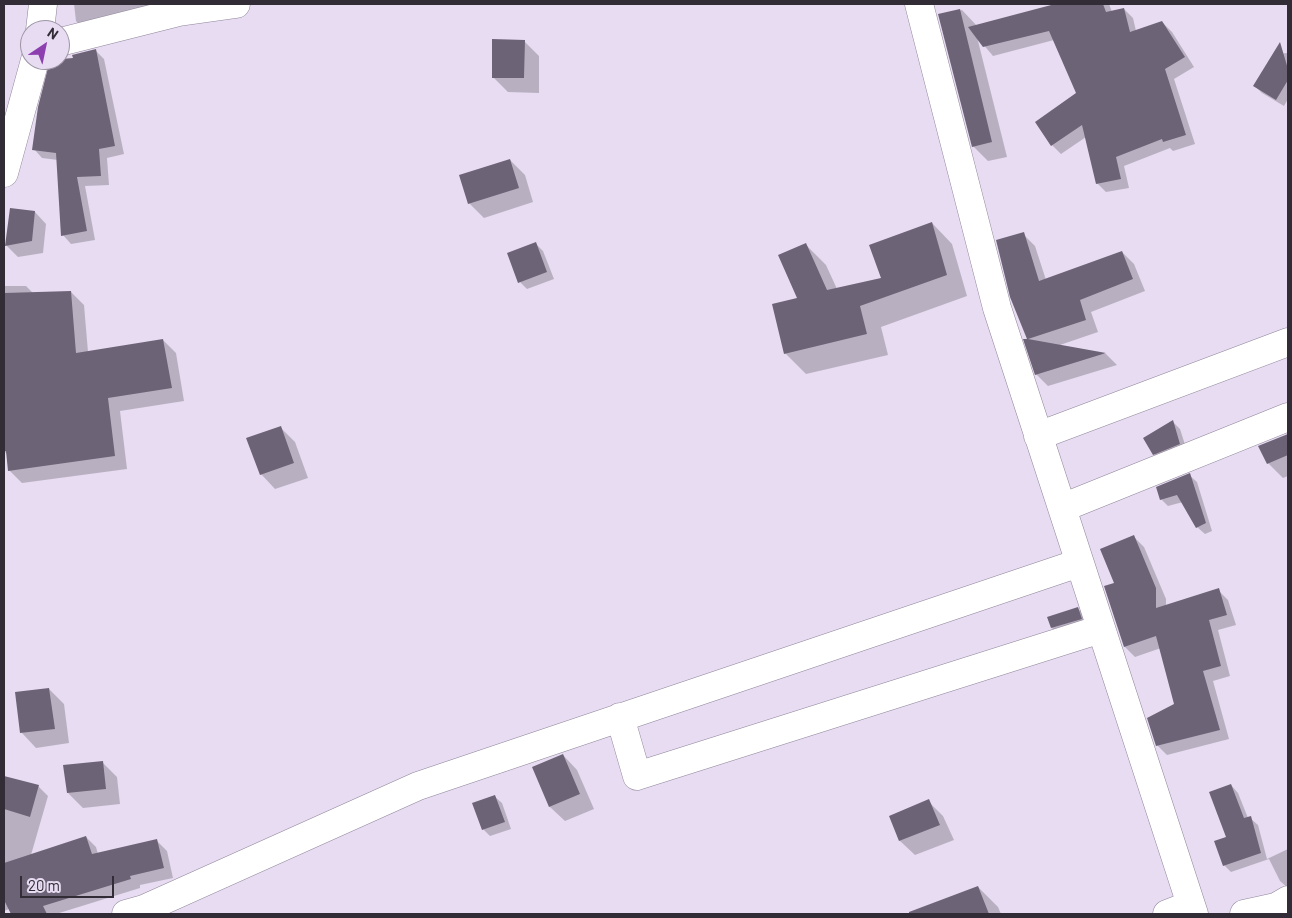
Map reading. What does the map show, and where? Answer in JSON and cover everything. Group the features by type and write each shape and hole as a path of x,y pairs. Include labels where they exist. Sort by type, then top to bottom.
{"street":[{"path":"41,20 43,4"},
{"path":"70,39 179,12 236,4"},
{"path":"919,4 997,308 1101,629 1184,911"},
{"path":"4,173 32,70"},
{"path":"1038,436 1288,342"},
{"path":"1062,508 1288,417"},
{"path":"126,914 144,909 418,786 1079,563"},
{"path":"620,717 637,776 1101,629"},
{"path":"1244,914 1276,907 1288,900"}],"building":[{"path":"1055,4 1103,4 1106,12 1124,8 1130,32 1162,21 1185,57 1165,69 1186,135 1163,142 1162,139 1116,157 1121,179 1096,184 1082,125 1051,146 1035,122 1076,93 1049,31 983,47 968,27"},
{"path":"960,9 992,142 972,147 938,14"},
{"path":"492,39 525,40 524,78 492,78"},
{"path":"1280,42 1288,69 1288,80 1276,100 1253,86"},
{"path":"96,49 115,146 99,149 101,176 77,177 87,231 61,236 56,153 32,150 38,107 47,70 70,70 70,58 73,58 72,55"},
{"path":"510,159 519,188 468,204 459,175"},
{"path":"10,208 35,211 32,241 5,246"},
{"path":"932,222 947,275 860,306 867,334 784,354 772,304 797,298 778,255 806,243 827,290 881,278 869,245"},
{"path":"1024,232 1039,281 1122,251 1133,279 1080,300 1086,320 1028,339 1106,353 1035,375 1023,339 1027,339 1010,297 996,240"},
{"path":"536,242 547,272 518,283 507,253"},
{"path":"71,291 76,353 163,339 172,388 108,398 115,456 8,471 6,451 4,451 4,293"},
{"path":"1173,420 1180,444 1153,455 1143,438"},
{"path":"281,426 294,463 260,475 246,438"},
{"path":"1288,434 1288,455 1267,464 1258,446"},
{"path":"1190,473 1206,523 1196,528 1177,495 1160,500 1156,487"},
{"path":"1134,535 1156,588 1156,608 1219,588 1227,615 1209,620 1221,666 1203,671 1220,730 1156,746 1147,718 1174,704 1156,636 1124,647 1104,586 1114,583 1100,549"},
{"path":"1078,607 1082,619 1051,628 1047,617"},
{"path":"49,688 55,729 20,733 15,692"},
{"path":"563,754 580,794 549,807 532,767"},
{"path":"103,761 106,789 67,793 63,765"},
{"path":"4,776 39,785 30,817 4,809"},
{"path":"1231,784 1244,818 1251,816 1261,853 1223,866 1214,841 1226,837 1209,792"},
{"path":"495,795 505,822 482,830 472,803"},
{"path":"929,799 940,825 899,841 889,816"},
{"path":"86,836 92,854 157,839 164,868 130,876 131,879 43,906 47,914 11,914 4,900 4,863"},
{"path":"978,886 989,914 909,914 909,912"}]}
